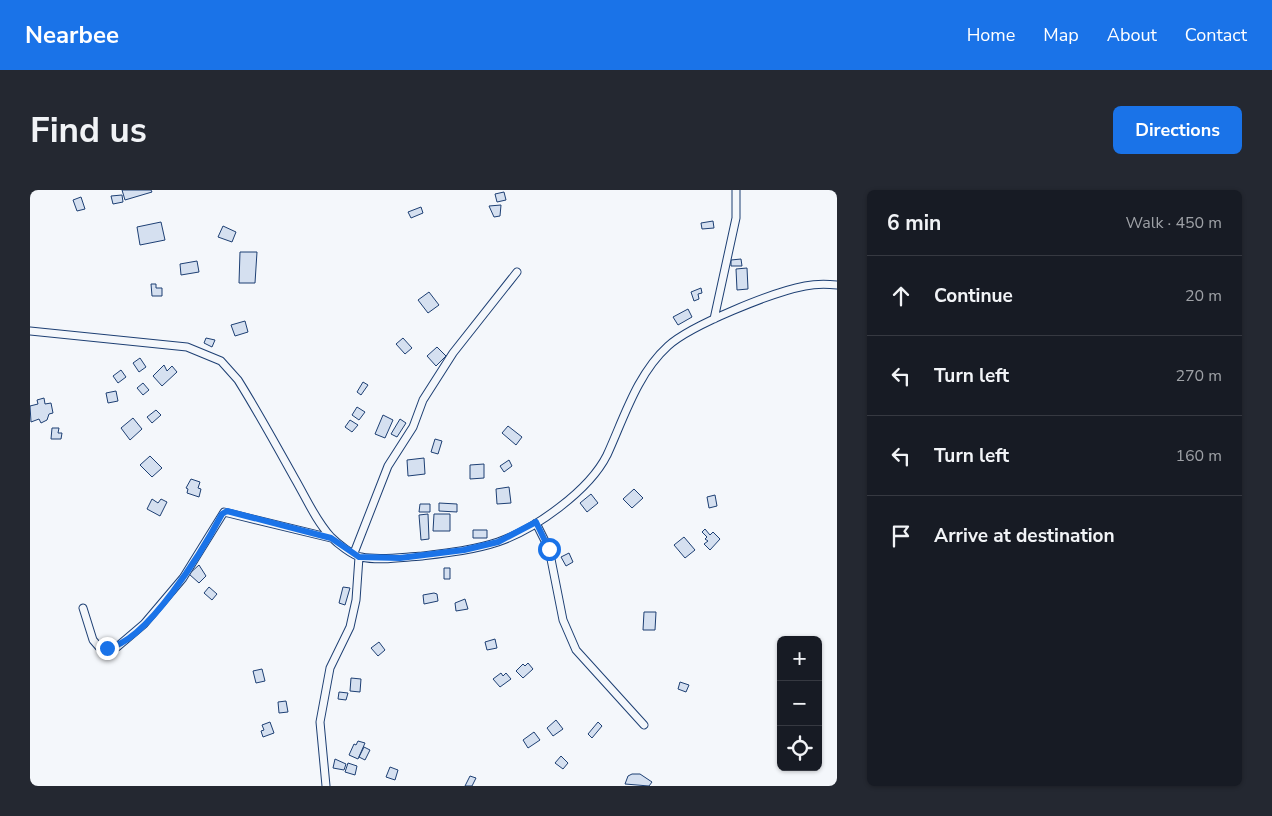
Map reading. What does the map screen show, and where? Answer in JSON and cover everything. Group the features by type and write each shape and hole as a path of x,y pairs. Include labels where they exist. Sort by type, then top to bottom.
{"street":[{"path":"714,320 736,218 736,190"},
{"path":"326,786 322,713 330,668 350,627 356,600 356,555 388,466 412,427 423,400 453,353 517,272"},
{"path":"83,608 92,640 99,647 117,647 144,624 183,578 224,512 331,538 356,555 400,558 464,550 498,542 536,522 591,479 605,458 631,401 659,354 682,335 789,290 806,286 837,285"},
{"path":"30,331 187,347 206,353 221,361 238,380 314,513 331,538"},
{"path":"536,522 549,549 563,620 576,650 644,725"}],"building":[{"path":"122,190 151,190 152,192 125,200"},
{"path":"504,192 506,200 497,202 495,194"},
{"path":"122,195 123,202 113,204 111,196"},
{"path":"81,197 85,209 77,211 73,200"},
{"path":"501,205 500,216 494,217 489,206"},
{"path":"421,207 423,213 411,218 408,212"},
{"path":"713,221 714,228 702,229 701,223"},
{"path":"161,222 165,240 140,245 137,227"},
{"path":"223,226 236,232 232,242 218,237"},
{"path":"240,252 257,252 255,283 239,283"},
{"path":"741,259 742,266 731,266 731,260"},
{"path":"197,261 199,272 181,275 180,264"},
{"path":"747,268 748,289 737,290 736,269"},
{"path":"151,284 156,284 156,288 162,288 162,296 152,296"},
{"path":"701,288 702,293 698,294 699,299 694,301 691,292"},
{"path":"429,292 439,305 428,313 418,300"},
{"path":"688,309 692,317 678,325 673,317"},
{"path":"245,321 248,332 235,336 231,325"},
{"path":"206,338 215,340 212,347 204,343"},
{"path":"403,338 412,348 405,354 396,344"},
{"path":"437,347 446,356 436,366 427,356"},
{"path":"140,358 146,367 139,372 133,363"},
{"path":"164,365 167,371 172,366 177,372 162,386 153,376"},
{"path":"121,370 126,377 118,383 113,376"},
{"path":"363,382 368,385 361,395 357,392"},
{"path":"143,383 149,390 143,395 137,388"},
{"path":"116,391 118,401 108,403 106,393"},
{"path":"44,398 45,404 51,403 53,413 49,414 47,420 41,423 39,419 31,422 30,406 38,404 37,400"},
{"path":"357,407 365,412 359,420 352,415"},
{"path":"156,410 161,415 152,423 147,417"},
{"path":"383,415 393,420 385,438 375,434"},
{"path":"133,418 142,429 130,440 121,428"},
{"path":"400,419 406,423 397,437 391,434"},
{"path":"350,420 358,425 352,432 345,427"},
{"path":"508,426 522,437 516,445 502,433"},
{"path":"52,428 59,428 58,433 62,433 61,439 51,439"},
{"path":"435,439 442,441 438,454 431,452"},
{"path":"150,456 162,468 152,477 140,465"},
{"path":"424,458 425,474 408,476 407,460"},
{"path":"509,460 512,466 504,472 500,466"},
{"path":"484,464 484,478 470,479 470,465"},
{"path":"191,479 200,482 198,488 201,489 199,497 187,493 188,489 186,488"},
{"path":"509,487 511,503 497,504 496,489"},
{"path":"634,489 643,498 632,508 623,499"},
{"path":"591,494 598,503 587,512 580,503"},
{"path":"715,495 717,506 709,508 707,497"},
{"path":"152,499 158,503 161,499 167,502 160,516 147,509"},
{"path":"439,503 457,504 457,512 439,511"},
{"path":"420,504 430,504 430,512 419,512"},
{"path":"428,514 429,539 421,540 419,515"},
{"path":"434,514 450,514 450,531 433,531"},
{"path":"705,529 710,535 713,532 720,539 710,550 704,544 708,541 702,532"},
{"path":"473,530 487,530 487,538 473,538"},
{"path":"684,537 695,550 685,558 674,545"},
{"path":"569,553 573,562 566,566 561,557"},
{"path":"199,565 206,576 199,583 189,574"},
{"path":"444,568 450,568 450,579 444,579"},
{"path":"209,587 217,594 212,600 204,593"},
{"path":"343,587 350,588 345,605 339,603"},
{"path":"437,594 438,601 424,604 423,595"},
{"path":"465,599 468,609 456,611 455,603"},
{"path":"644,612 656,612 655,630 643,630"},
{"path":"495,639 497,648 487,650 485,642"},
{"path":"379,642 385,650 378,656 371,648"},
{"path":"528,663 533,669 523,678 516,671 523,664 525,666"},
{"path":"262,669 265,681 256,683 253,671"},
{"path":"501,673 503,676 506,673 511,679 500,687 493,679"},
{"path":"351,678 361,679 360,692 350,691"},
{"path":"680,682 689,685 686,692 678,689"},
{"path":"339,692 348,693 346,700 338,699"},
{"path":"286,701 288,712 279,713 278,702"},
{"path":"556,720 563,729 553,736 547,728"},
{"path":"270,722 274,733 263,737 261,731 264,730 262,725"},
{"path":"598,722 602,726 592,738 588,734"},
{"path":"534,732 540,740 528,748 523,740"},
{"path":"358,741 365,743 358,759 349,755 354,744 356,745"},
{"path":"364,747 370,750 365,760 359,757"},
{"path":"561,756 568,763 563,769 555,763"},
{"path":"335,759 346,764 344,770 333,768"},
{"path":"348,763 357,766 355,775 345,772"},
{"path":"390,767 398,770 395,780 386,777"},
{"path":"640,774 652,782 649,786 625,784 628,776"},
{"path":"470,776 476,778 472,786 465,786"}],"route":[{"path":"107,648 117,647 144,624 183,578 222,514 227,511 331,538 359,557 400,558 464,550 498,542 536,522 549,549"}]}
